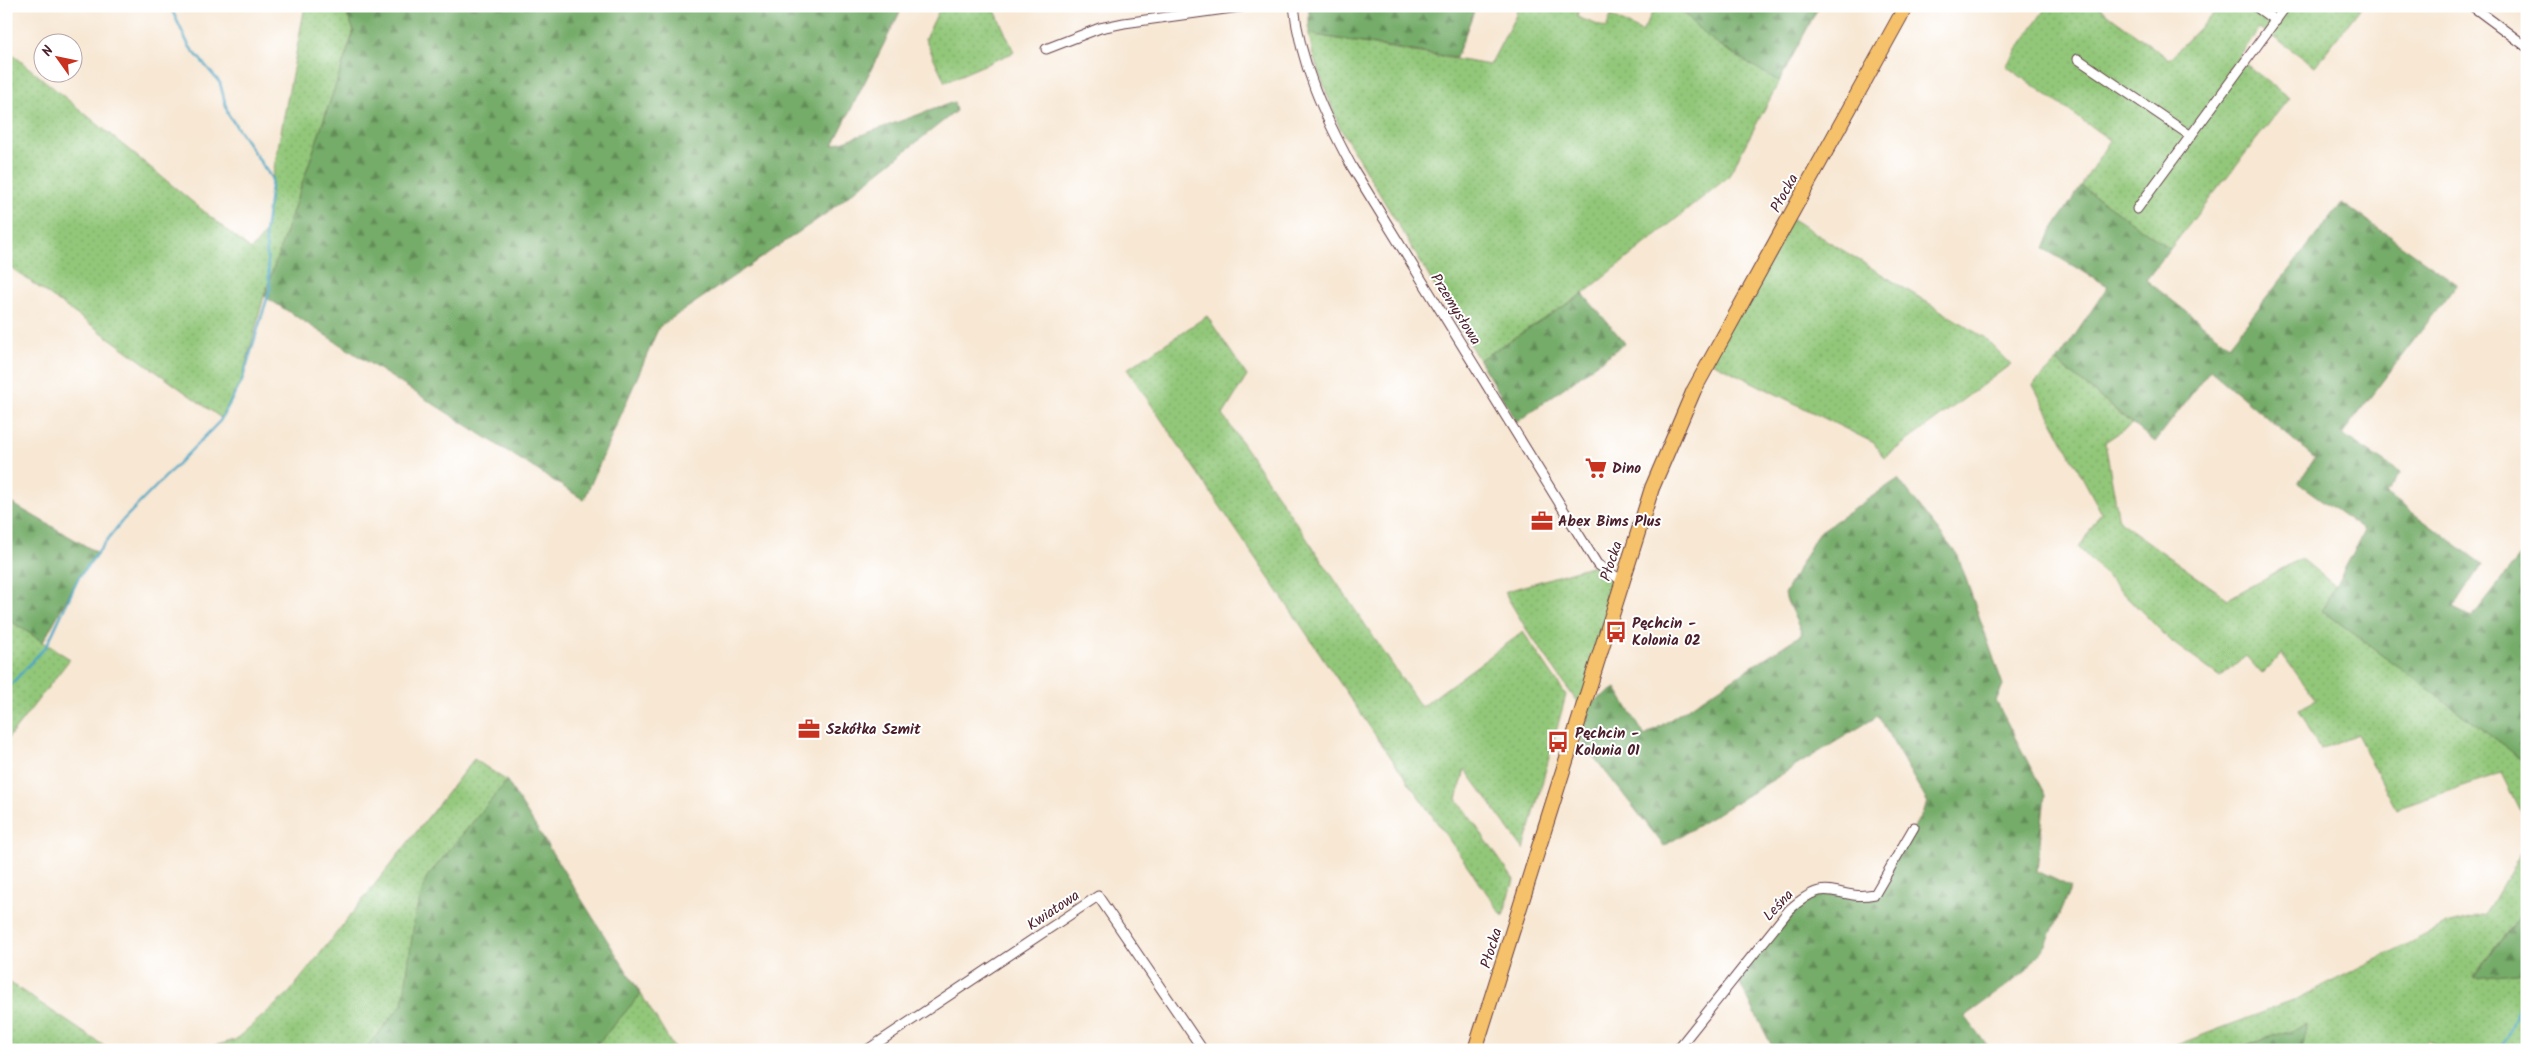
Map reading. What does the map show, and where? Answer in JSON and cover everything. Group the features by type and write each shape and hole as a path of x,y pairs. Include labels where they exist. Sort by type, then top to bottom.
{"main road":[{"name":"Płocka","path":"1475,1050 1621,580 1652,488 1694,390 1906,6"}],"street":[{"path":"1046,49 1100,28 1247,6"},
{"name":"Przemysłowa","path":"1294,6 1297,33 1310,76 1328,121 1352,168 1596,564 1621,580"},
{"path":"2255,6 2276,21"},
{"path":"2137,209 2286,6"},
{"path":"2472,6 2527,47"},
{"path":"2078,59 2191,136"},
{"name":"Leśna","path":"1677,1050 1789,910 1805,896 1820,889 1863,896 1875,894 1914,827"},
{"name":"Kwiatowa","path":"867,1050 1098,896 1203,1050"}],"green space":[{"path":"305,6 344,6 354,31 264,296 242,379 221,418 6,264 6,49 32,70 32,82 46,82 251,250 265,233 272,179"},
{"path":"344,6 903,6 833,145 954,102 956,111 824,215 659,327 584,500 264,296 354,31"},
{"path":"941,6 993,6 1014,52 945,82 925,39"},
{"path":"1330,6 1476,6 1456,58 1309,34 1309,8"},
{"path":"1517,6 1579,6 1577,17 1606,28 1611,16 1642,32 1656,6 1683,6 1685,14 1779,82 1728,177 1583,294 1479,360 1339,126 1313,56 1309,34 1490,65 1516,15"},
{"path":"1683,6 1819,6 1779,82 1711,39 1698,28"},
{"path":"2047,6 2097,6 2169,59 2221,6 2362,6 2315,66 2260,28 2238,58 2289,98 2170,249 2081,186 2110,140 2006,66"},
{"path":"2081,186 2170,249 2146,280 2229,345 2342,203 2457,284 2342,434 2401,473 2386,493 2482,564 2453,608 2472,617 2527,547 2527,763 2322,610 2365,531 2298,483 2315,458 2210,370 2155,442 2057,362 2108,286 2044,249 2051,232"},
{"path":"1789,217 1985,338 2011,364 1884,458 1874,443 1710,361"},
{"path":"1583,294 1625,343 1517,422 1479,360"},
{"path":"1207,316 1247,376 1223,415 1421,707 1523,632 1566,695 1524,850 1465,769 1457,799 1514,880 1503,916 1378,739 1127,369"},
{"path":"2057,362 2132,424 2105,442 2119,521 2228,599 2301,558 2335,586 2322,610 2527,763 2527,825 2501,773 2396,809 2357,734 2320,750 2299,709 2316,700 2282,654 2262,674 2246,656 2220,677 2172,642 2079,548 2101,512 2033,385"},
{"path":"1898,479 1958,556 2003,685 1996,701 2045,795 2037,871 2071,887 2046,945 2024,973 1965,1016 1990,1050 1774,1050 1736,976 1789,910 1820,889 1875,894 1928,803 1878,716 1664,846 1575,733 1582,709 1616,688 1645,736 1802,634 1784,594 1818,533"},
{"path":"6,500 98,553 79,577 43,642 6,618"},
{"path":"1597,564 1621,580 1582,709 1527,630 1504,592"},
{"path":"6,618 70,659 6,741"},
{"path":"474,759 507,781 427,877 415,915 404,1003 368,1046 356,1050 200,1050 235,1040 289,993"},
{"path":"507,781 641,994 592,1050 356,1050 368,1046 403,1003 415,915 427,877"},
{"path":"2527,843 2527,906 2473,976 2527,972 2527,1050 2447,1050 2429,1041 2417,1050 2301,1050 2306,1025 2232,1050 2163,1050 2293,1001 2447,924 2486,914"},
{"path":"2527,906 2527,972 2473,977"},
{"path":"6,980 110,1050 6,1050"},
{"path":"641,994 675,1050 592,1050"},
{"path":"2306,1025 2301,1050 2232,1050"}],"waterway":[{"path":"6,690 47,645 79,577 122,521 220,421 242,381 270,289 265,233 272,179 228,114 220,83 189,46 170,6"},
{"path":"2500,1050 2508,1036 2527,985"}],"place":[{"name":"Dino","path":"1596,468"},
{"name":"Abex Bims Plus","path":"1542,521"},
{"name":"Pęchcin - Kolonia 02","path":"1616,632"},
{"name":"Szkółka Szmit","path":"809,729"},
{"name":"Pęchcin - Kolonia 01","path":"1558,742"}]}
